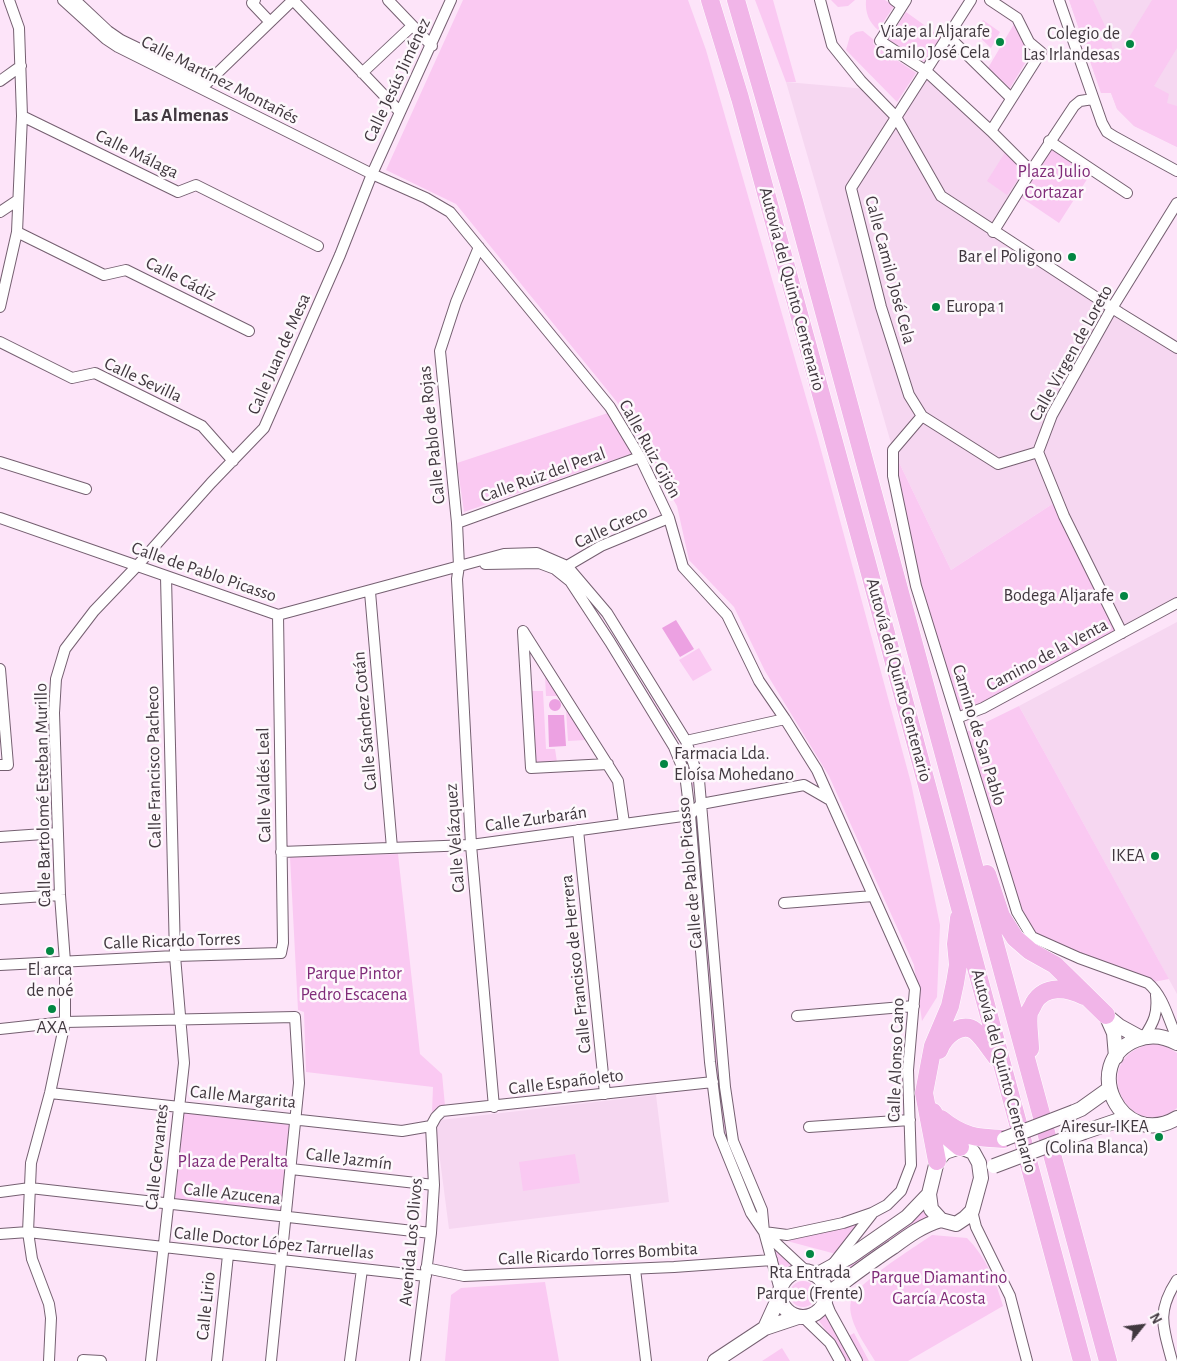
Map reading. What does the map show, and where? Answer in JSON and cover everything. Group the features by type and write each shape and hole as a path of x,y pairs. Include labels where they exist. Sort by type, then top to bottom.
{"highway":[{"name":"Autovía del Quinto Centenario","path":"710,0 740,98 1082,1361"},
{"name":"Autovía del Quinto Centenario","path":"736,0 794,201 1108,1361"},
{"path":"955,796 990,882 1001,916 1015,938 1030,951 1054,965 1106,1015"},
{"path":"936,1160 924,1093 933,1046 950,1006 955,983 958,965 956,944 960,908"},
{"path":"1030,1075 1029,1012 1037,998 1046,991 1058,989 1072,990 1091,1000"},
{"path":"966,1149 947,1136 933,1112 929,1093 933,1067 942,1042 953,1031 965,1028 975,1030 1002,1063"},
{"path":"933,1112 951,1127 975,1138 1004,1139"}],"street":[{"path":"0,307 17,232 22,116 22,66 19,28 9,0"},
{"name":"Calle Martínez Montañés","path":"63,0 106,39 118,47 205,86"},
{"name":"Calle Martínez Montañés","path":"75,0 108,31 121,40 372,174"},
{"path":"205,86 293,0 400,112"},
{"path":"388,0 432,46"},
{"name":"Calle Jesús Jiménez","path":"372,174 432,46 451,0"},
{"path":"820,0 832,45 861,81 896,117 941,196 994,232 1177,348"},
{"name":"Calle Camilo José Cela","path":"970,0 850,188 881,307 908,395 922,416 998,464 1038,452"},
{"path":"990,0 1017,18 1029,42 1041,52 991,130"},
{"path":"1059,0 1093,99 1107,132 1177,170"},
{"path":"252,1 270,22"},
{"path":"901,2 880,41 926,71 991,130 1030,170"},
{"path":"362,73 412,26"},
{"path":"948,36 1011,98"},
{"path":"0,81 22,66"},
{"path":"994,232 1030,170 1074,106 1080,101 1093,99"},
{"name":"Calle Málaga","path":"22,116 178,192 196,185 318,246"},
{"path":"1049,141 1127,193"},
{"name":"Calle Ruiz Gijón","path":"372,174 426,198 450,212 610,407 640,457 669,518 683,567 727,615 759,680 785,719"},
{"name":"Calle Juan de Mesa","path":"136,567 264,428 340,255 372,174"},
{"path":"0,212 18,200"},
{"name":"Calle Virgen de Loreto","path":"1038,452 1052,416 1112,308 1177,203"},
{"name":"Calle Cádiz","path":"17,232 104,275 126,270 249,331"},
{"name":"Calle Pablo de Rojas","path":"459,566 457,523 440,351 456,302 478,247"},
{"name":"Calle Sevilla","path":"0,342 72,378 95,373 202,426 233,460"},
{"name":"Camino de San Pablo","path":"922,416 893,450 893,476 916,586 1017,912 1032,937 1079,958 1148,983 1155,989"},
{"path":"1038,452 1064,516 1122,633"},
{"name":"Calle Ruiz del Peral","path":"457,523 640,457"},
{"path":"0,462 86,489"},
{"name":"Calle de Pablo Picasso","path":"0,518 278,616 504,554 537,553 567,566 607,613 686,741 699,780 725,1086 733,1141 762,1210 764,1232 780,1292"},
{"name":"Calle Greco","path":"567,566 601,546 669,518"},
{"name":"Calle de Pablo Picasso","path":"459,566 498,563 539,563 555,569 570,581 610,642 674,747 685,774 690,814 702,970 719,1134 751,1213 764,1232 810,1273"},
{"name":"Calle Velázquez","path":"459,566 457,579 471,845 494,1107"},
{"name":"Calle Bartolomé Esteban Murillo","path":"49,1361 51,1318 49,1304 32,1259 28,1232 32,1163 50,1094 65,1022 54,713 56,679 65,649 94,610 136,567"},
{"name":"Calle Francisco Pacheco","path":"166,577 175,956"},
{"name":"Calle Sánchez Cotán","path":"370,592 392,848"},
{"name":"Camino de la Venta","path":"957,718 984,708 1177,603"},
{"name":"Calle Valdés Leal","path":"278,616 280,852 283,943 281,953"},
{"path":"608,764 531,768 523,631 608,764 618,781 624,823"},
{"path":"0,668 4,765"},
{"path":"686,741 785,719"},
{"name":"Calle Alonso Cano","path":"764,1232 787,1235 843,1223 872,1213 887,1205 901,1191 911,1165 908,1070 915,989 817,770 785,719"},
{"path":"804,786 817,770"},
{"path":"690,814 701,804 804,786 830,800"},
{"name":"Calle Zurbarán","path":"280,852 471,845 690,814"},
{"name":"Calle Francisco de Herrera","path":"578,830 605,1094"},
{"path":"0,837 58,833"},
{"path":"0,899 60,895"},
{"path":"784,903 873,896"},
{"name":"Calle Ricardo Torres","path":"0,965 175,956 281,953"},
{"name":"Calle Cervantes","path":"151,1361 184,1063 175,956"},
{"path":"1155,989 1158,1009 1151,1026 1142,1037 1126,1045 1116,1057 1110,1072 1110,1090 1119,1110 1128,1117 1148,1125 1162,1124 1177,1119"},
{"path":"1155,989 1177,1038"},
{"path":"797,1016 914,1006"},
{"path":"1106,1015 1119,1026 1142,1037 1160,1037 1177,1043"},
{"path":"1106,1015 1114,1033 1116,1057"},
{"path":"0,1029 65,1022 295,1017 299,1083 270,1361"},
{"name":"Calle Españoleto","path":"431,1126 442,1111 494,1107 713,1082"},
{"path":"986,1243 973,1231 941,1220 931,1209 929,1194 936,1160 946,1152 1004,1139 1074,1112 1110,1090"},
{"name":"Calle Margarita","path":"50,1094 179,1106 402,1132 431,1126"},
{"path":"981,1178 994,1166 1128,1117"},
{"path":"809,1127 910,1120"},
{"name":"Avenida Los Olivos","path":"415,1361 431,1232 434,1185 431,1126"},
{"path":"966,1149 979,1163 981,1178 972,1211 976,1227 986,1243 1010,1296 1027,1361"},
{"name":"Calle Jazmín","path":"291,1169 434,1185"},
{"name":"Calle Azucena","path":"0,1192 30,1188 431,1232"},
{"path":"765,1328 787,1277 794,1273 810,1273 832,1267 907,1217 929,1194"},
{"path":"956,1224 972,1211"},
{"path":"832,1267 872,1213"},
{"path":"715,1361 765,1328 817,1312 825,1297 860,1269 915,1232 941,1220"},
{"name":"Calle Doctor López Tarruellas","path":"0,1234 28,1232 362,1269 426,1272"},
{"name":"Calle Lirio","path":"217,1361 228,1255"},
{"name":"Calle Ricardo Torres Bombita","path":"426,1272 464,1276 635,1269 772,1260"},
{"path":"350,1361 362,1269"},
{"path":"635,1269 646,1361"},
{"path":"810,1273 821,1280 825,1288 825,1297 830,1312 857,1361"},
{"path":"1172,1361 1162,1311 1168,1295 1177,1280"},
{"path":"780,1292 785,1309 801,1317 830,1343 840,1361"},
{"path":"83,1360 101,1361"}],"shaded area":[{"name":"Colegio de Las Irlandesas","path":"1069,0 1177,0 1177,147 1134,126 1117,109 1111,93 1101,93"},
{"path":"926,71 1032,169 995,231 1177,349 1177,597 1123,628 1057,501 951,570 893,450 786,82 867,89 896,119"},
{"path":"676,620 694,649 680,657 662,628"},
{"name":"IKEA","path":"1177,622 1177,994 1019,706"},
{"path":"557,699 560,700 560,710 553,711 550,710 549,703 550,700"},
{"path":"548,715 564,715 566,746 549,747"},
{"path":"656,1095 669,1202 449,1229 436,1129 441,1120"}],"green space":[{"path":"463,0 688,0 706,50 818,439 911,783 940,925 937,997 922,1021 914,965 829,776 765,671 734,607 689,560 677,506 617,402 456,204 386,170"},
{"path":"755,0 773,0 796,82 786,82"},
{"path":"831,0 855,0 848,6 838,7"},
{"path":"866,0 885,0 894,6 878,30 868,17"},
{"name":"Colegio de Las Irlandesas","path":"1069,0 1093,0 1111,39 1114,62 1152,0 1177,0 1177,48 1154,86 1169,94 1167,103 1177,106 1177,147 1134,126 1117,109 1111,93 1101,93"},
{"path":"906,12 941,37 925,62 888,40"},
{"path":"983,20 1000,32 991,48 975,33"},
{"path":"1014,24 1030,55 1010,88 988,68"},
{"path":"863,31 874,40 873,44 916,73 897,102 846,50 850,36 856,32"},
{"name":"Plaza Julio Cortazar","path":"1050,142 1093,170 1059,223 1016,194"},
{"path":"1006,151 1025,169 1007,195 987,181"},
{"path":"608,413 633,453 464,512 457,463"},
{"path":"893,450 951,570 1057,501 1122,633 957,718 916,586"},
{"path":"506,557 535,558 553,564 569,575 587,595 674,734 684,754 694,787 673,735 591,603 573,582 552,565 536,560 507,559"},
{"path":"699,648 712,670 693,681 679,660"},
{"path":"545,676 558,696 546,696"},
{"path":"532,691 543,691 546,749 555,749 557,762 534,763"},
{"path":"1019,706 1169,979 1148,983 1032,937 1017,912 962,734"},
{"path":"566,709 586,740 568,741"},
{"path":"696,823 698,824 718,1063 728,1132 760,1210 757,1215 725,1133 714,1064"},
{"name":"Parque Pintor Pedro Escacena","path":"398,854 420,1054 442,1074 445,1106 432,1112 433,1087 306,1072 304,1012 298,1010 290,857"},
{"path":"1153,1044 1165,1046 1177,1053 1177,1108 1159,1117 1143,1116 1130,1107 1121,1094 1118,1079 1121,1064 1132,1051"},
{"name":"Plaza de Peralta","path":"184,1111 291,1123 282,1212 175,1201"},
{"path":"575,1154 580,1183 523,1191 519,1162"},
{"path":"923,1208 930,1220 832,1285 826,1276 840,1271 910,1223"},
{"path":"863,1219 836,1254 787,1241"},
{"name":"Parque Diamantino García Acosta","path":"932,1235 967,1238 989,1269 1003,1306 908,1361 875,1361 854,1324 851,1316 851,1301 855,1293 874,1275"},
{"path":"774,1246 794,1265 788,1267 781,1275 772,1251"},
{"path":"803,1281 812,1285 816,1294 812,1303 803,1307 794,1303 790,1294 794,1285"},
{"path":"545,1282 559,1361 445,1361 451,1295 461,1288"},
{"path":"828,1308 835,1333 851,1361 844,1361 830,1336 816,1317"},
{"path":"854,1333 869,1361 863,1361 849,1336"},
{"path":"782,1348 790,1361 762,1361"}],"place":[{"name":"Viaje al Aljarafe Camilo José Cela","path":"1000,42"},
{"name":"Colegio de Las Irlandesas","path":"1130,44"},
{"name":"Bar el Poligono","path":"1072,257"},
{"name":"Europa 1","path":"936,307"},
{"name":"Bodega Aljarafe","path":"1124,596"},
{"name":"Farmacia Lda. Eloísa Mohedano","path":"664,764"},
{"name":"IKEA","path":"1155,856"},
{"name":"El arca de noé","path":"50,951"},
{"name":"AXA","path":"52,1009"},
{"name":"Airesur-IKEA (Colina Blanca)","path":"1159,1137"},
{"name":"Rta Entrada Parque (Frente)","path":"810,1254"}],"district":[{"name":"Las Almenas","path":"181,115"}]}
